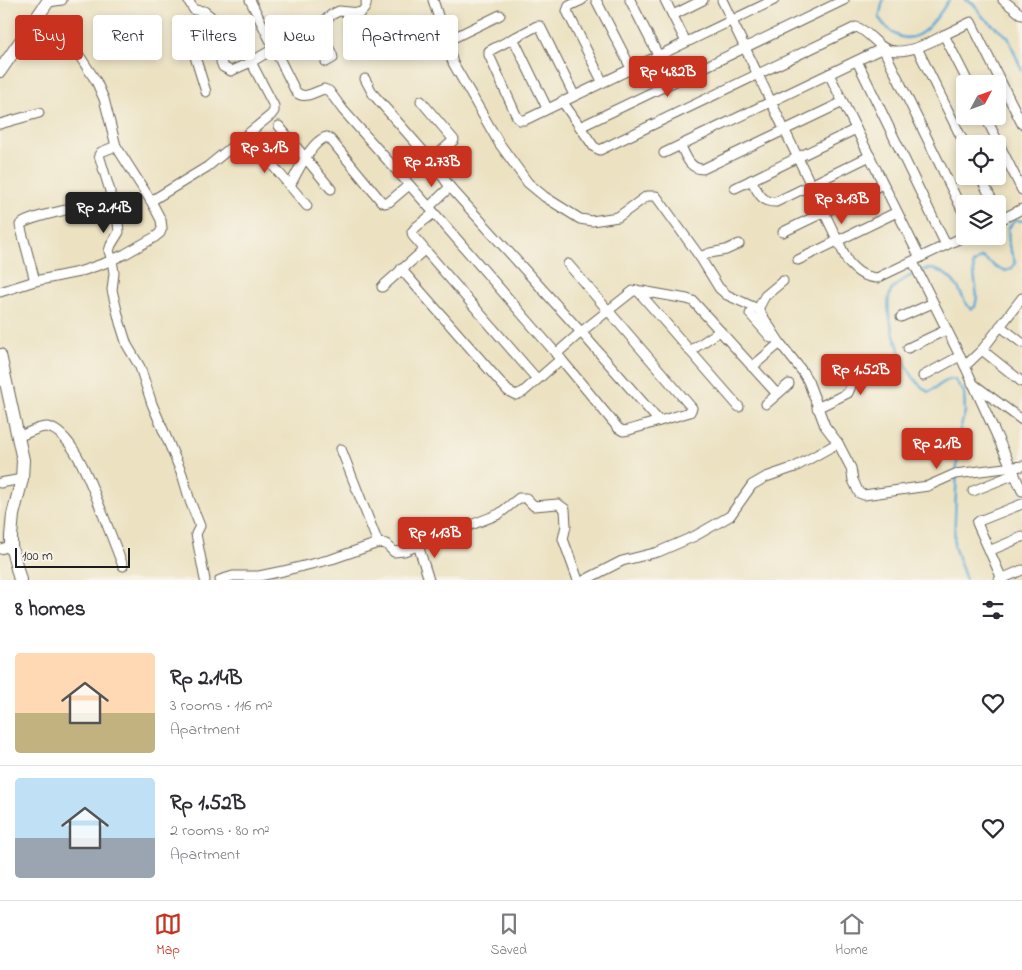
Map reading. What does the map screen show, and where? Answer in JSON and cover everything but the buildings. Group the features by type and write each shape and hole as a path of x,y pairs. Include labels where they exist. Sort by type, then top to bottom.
{"street":[{"path":"38,15 48,1 62,0"},
{"path":"188,0 194,10 204,11 209,15"},
{"path":"250,0 265,29"},
{"path":"333,15 339,11 360,13 367,4 366,0"},
{"path":"433,0 438,15"},
{"path":"582,0 569,6 567,11 602,82"},
{"path":"596,0 631,68"},
{"path":"630,0 658,56"},
{"path":"665,0 686,42"},
{"path":"673,15 703,0"},
{"path":"722,0 848,262 856,272 869,278 877,278 917,263 956,240"},
{"path":"574,95 542,28 537,26 489,51 488,55 517,117 520,120 525,120 774,0"},
{"path":"580,127 844,0"},
{"path":"1005,1 1022,15"},
{"path":"458,36 500,15"},
{"path":"664,153 883,48 896,50 917,48 969,22 972,23 1022,124"},
{"path":"562,101 594,147 600,150 758,76 856,27 883,48 956,198"},
{"path":"944,35 964,75"},
{"path":"513,38 547,108"},
{"path":"917,48 960,135"},
{"path":"0,71 15,49"},
{"path":"221,60 223,67 231,71 265,54"},
{"path":"0,292 35,281 79,272 112,260 160,233 162,228 162,220 116,146 104,99 96,81 82,60"},
{"path":"196,60 206,92"},
{"path":"281,60 296,92 300,96 303,97 324,89 329,91 343,110 432,210 618,428 623,431 629,430 690,412 692,408 568,264"},
{"path":"326,62 331,60"},
{"path":"452,60 498,143 528,182 545,197 580,219 592,221 618,216 647,196 656,196 700,257 719,288 754,312 808,381 825,426 838,442 851,468 858,493 928,486 955,474 1017,469"},
{"path":"856,61 946,245"},
{"path":"151,201 207,167 274,111 274,106 251,62"},
{"path":"829,74 897,212 923,282 972,383 1017,469 1022,491"},
{"path":"365,79 373,94 431,160 450,187 658,420"},
{"path":"421,101 454,140 431,160"},
{"path":"681,146 691,165 697,169 703,169 843,102"},
{"path":"0,124 39,113"},
{"path":"990,125 1022,190"},
{"path":"279,126 332,189"},
{"path":"735,188 856,129"},
{"path":"290,186 305,157 321,138 327,137 385,203 389,202 410,185"},
{"path":"35,281 21,232 21,223 107,200 110,191 99,155 101,152 116,146"},
{"path":"258,148 307,206"},
{"path":"751,180 762,199 768,202 776,202 870,156"},
{"path":"783,232 883,184"},
{"path":"450,187 412,232 413,236 538,379"},
{"path":"107,200 116,214 119,232 109,251 114,273 112,290 120,323 127,345 140,367 152,404 179,465 200,526 196,534 205,580"},
{"path":"1006,215 1022,209"},
{"path":"798,260 897,212"},
{"path":"700,257 726,250 739,244"},
{"path":"382,287 424,250"},
{"path":"401,269 508,391 516,395 523,392 538,379 581,332 633,291 637,290 693,301 777,394"},
{"path":"754,312 765,296 783,281"},
{"path":"637,290 739,407"},
{"path":"965,366 982,350 1021,301"},
{"path":"901,317 933,303"},
{"path":"1000,326 1022,343"},
{"path":"908,348 946,330"},
{"path":"690,351 720,331"},
{"path":"752,367 779,344"},
{"path":"982,350 1022,382"},
{"path":"0,355 23,460 22,479 6,548 20,580"},
{"path":"923,376 960,356"},
{"path":"817,408 848,393 850,390 850,386 836,361"},
{"path":"972,383 1022,420"},
{"path":"766,404 788,384"},
{"path":"18,437 44,427 50,428 64,436 79,458 94,488 123,566"},
{"path":"585,580 622,561 658,552 695,536 730,516 752,485 766,477 795,467 838,442"},
{"path":"341,449 378,543"},
{"path":"973,491 1017,469"},
{"path":"0,483 22,479"},
{"path":"220,580 233,576 259,576 275,573 332,559 378,543 386,544 394,552 418,545 500,514 519,498 526,498 534,506 560,504 565,508 566,517 563,539 578,580"},
{"path":"1022,504 977,523 1000,580 1022,570"},
{"path":"989,551 1022,537"},
{"path":"418,545 429,580"}],"waterway":[{"path":"883,0 879,18 889,30 899,36 908,38 926,30 950,0"},
{"path":"965,0 973,3 983,17 1008,37 1022,71"},
{"path":"921,271 926,269 936,270 949,277 971,309 975,307 977,297 973,264 982,257 997,268 1006,271 1012,268 1015,262 1009,246 1008,229 1015,220 1022,221"},
{"path":"916,273 899,283 891,291 889,300 891,324 900,351 911,374 918,383 928,392 947,380 954,379 964,392 965,412 958,437 954,546 966,580"}]}
